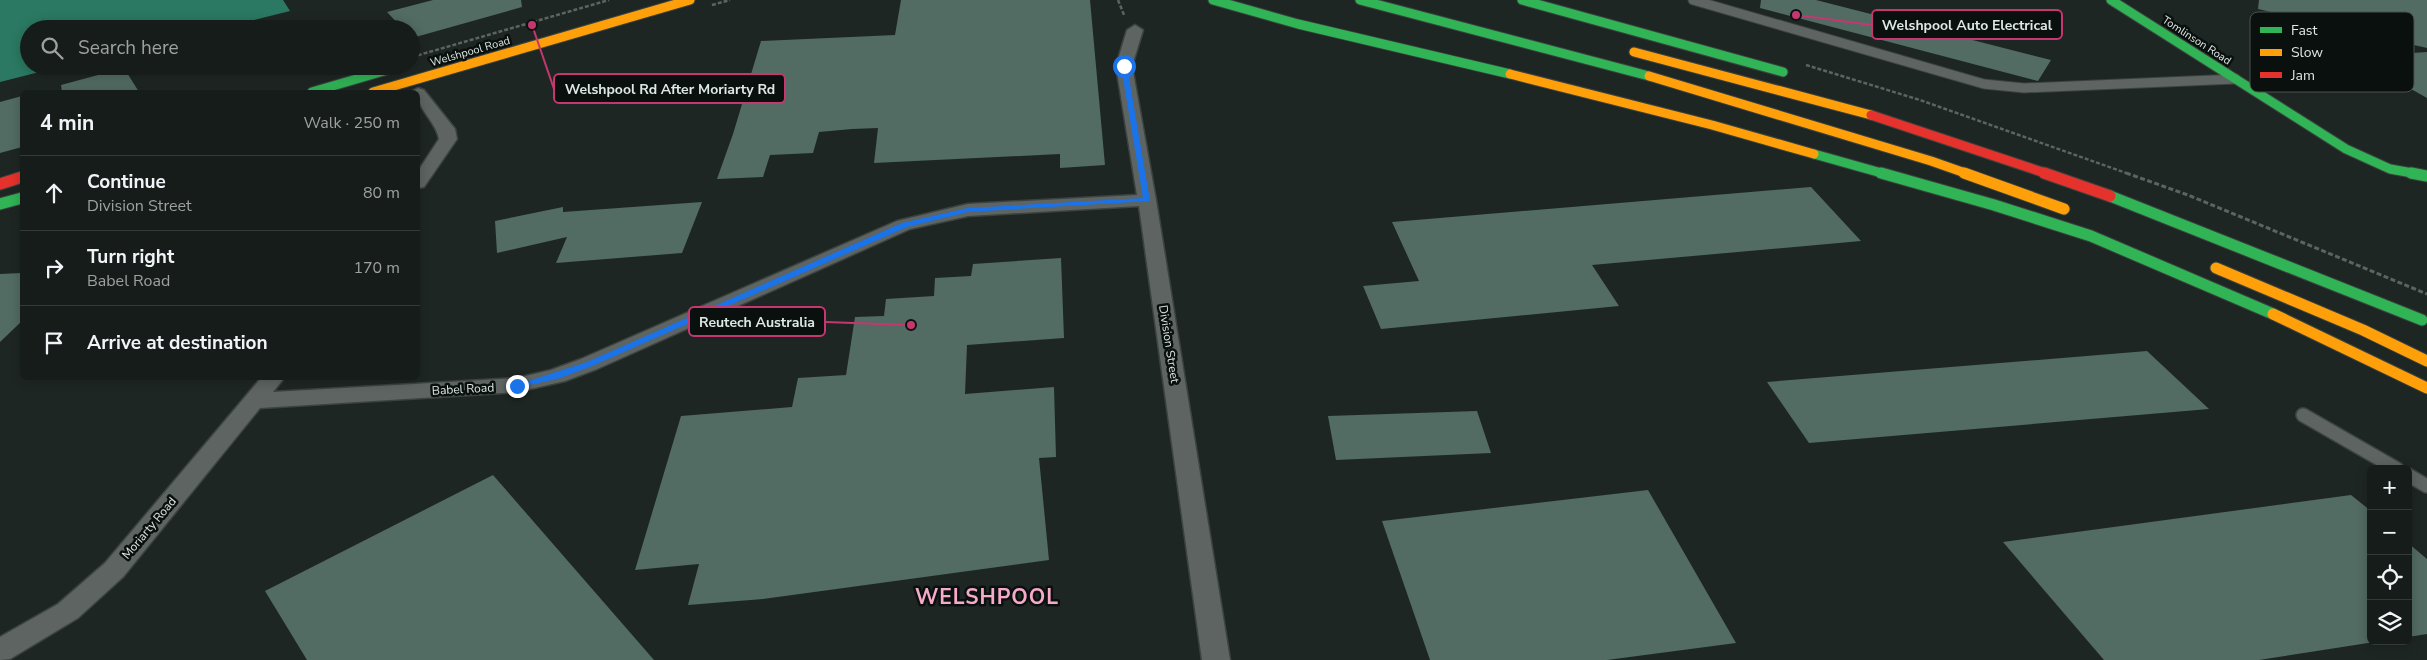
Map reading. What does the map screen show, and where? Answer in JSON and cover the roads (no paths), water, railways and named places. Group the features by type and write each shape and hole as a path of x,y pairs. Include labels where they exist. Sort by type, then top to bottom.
{"main road":[{"path":"1213,0 1298,24 1449,58 1712,125 1994,205 2091,236 2308,329 2427,388"},
{"path":"1360,0 1650,76 1931,161 2079,215"},
{"path":"1522,0 1740,59 1795,76"},
{"name":"Tomlinson Road","path":"2111,0 2250,89"},
{"name":"Welshpool Road","path":"400,90 414,89 551,40 680,1"},
{"path":"458,53 476,55 551,40"},
{"path":"1618,48 1876,116 2010,160 2145,209 2425,321"},
{"path":"319,90 371,75"},
{"name":"Tomlinson Road","path":"2255,92 2346,150 2390,169 2427,176"},
{"path":"2090,176 2425,321"},
{"path":"0,184 20,178"},
{"path":"0,204 20,199"},
{"path":"2208,265 2363,330 2427,361"}],"street":[{"name":"Division Street","path":"1135,30 1124,66 1147,200 1216,660"},
{"path":"404,75 414,89"},
{"path":"420,96 446,129 448,139 420,180"},
{"name":"Babel Road","path":"255,401 517,386 557,376 590,364 904,225 968,210 1147,200"},
{"name":"Moriarty Road","path":"0,651 68,611 114,570 271,380"}],"lane":[{"path":"1693,0 1984,84 2024,88 2236,80"},
{"path":"2303,415 2390,465"},
{"path":"2412,477 2427,486"}],"place":[{"name":"Welshpool Auto Electrical","path":"1796,15"},
{"name":"Welshpool Rd After Moriarty Rd","path":"532,25"},
{"name":"Reutech Australia","path":"911,325"}],"district":[{"name":"WELSHPOOL","path":"987,597"}]}
